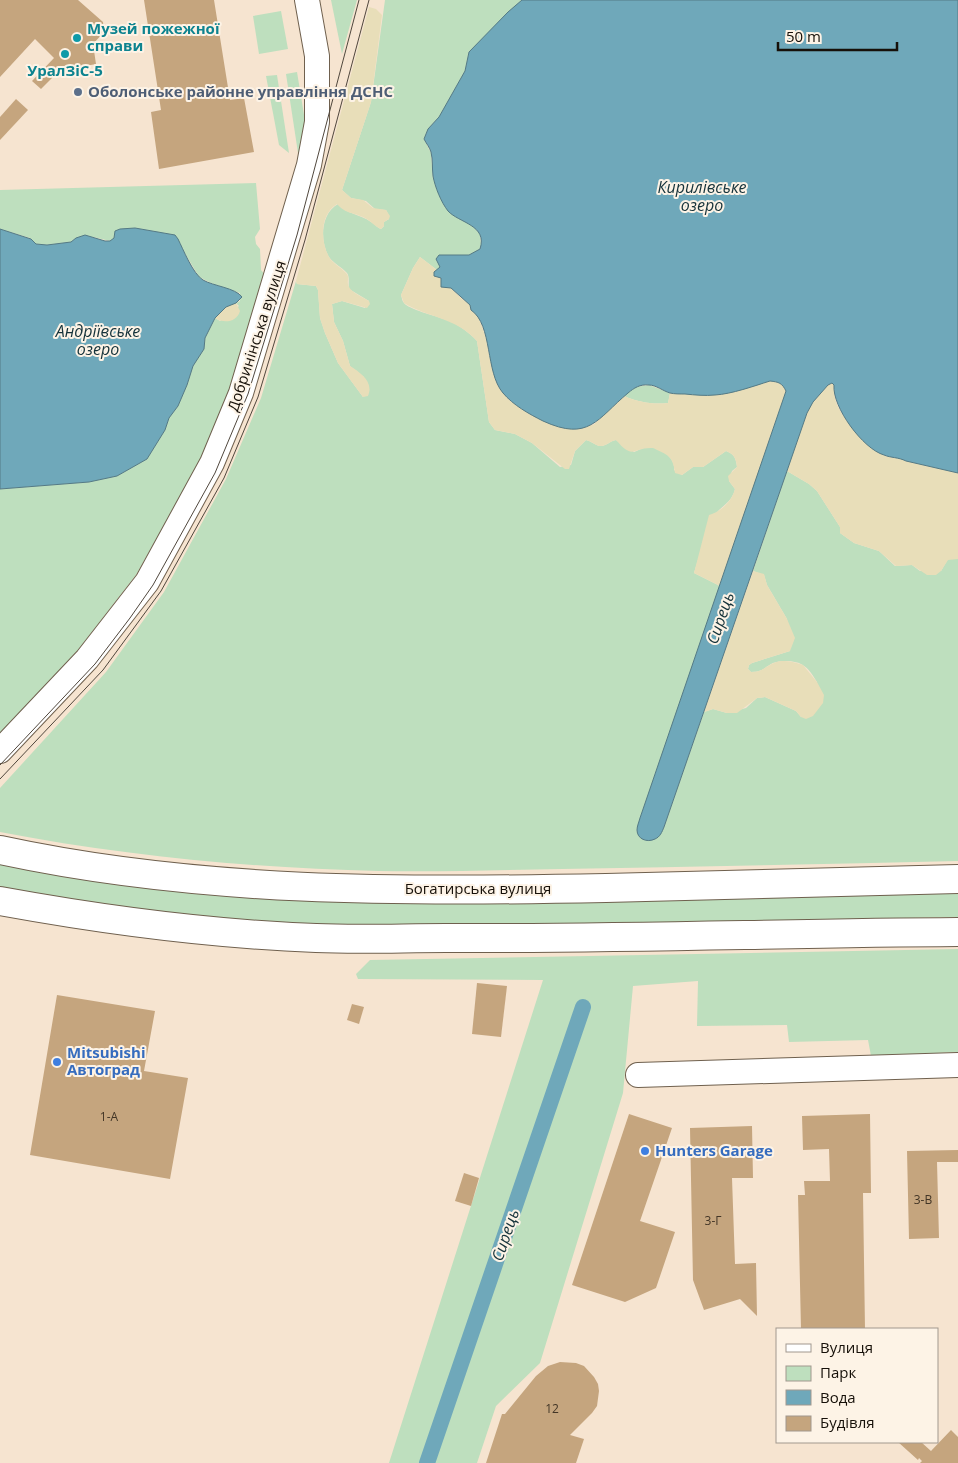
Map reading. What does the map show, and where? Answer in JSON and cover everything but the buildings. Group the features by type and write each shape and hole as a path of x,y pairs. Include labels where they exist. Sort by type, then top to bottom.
{"main road":[{"name":"Богатирська вулиця","path":"0,850 46,860 131,872 246,884 367,889 492,890 958,880"},
{"path":"0,901 133,922 217,931 316,938 530,939 958,932"}],"street":[{"name":"Добринінська вулиця","path":"0,752 87,659 146,582 212,463 242,393 309,165 317,122 317,56 307,0"},
{"path":"638,1075 958,1065"}],"green space":[{"path":"331,0 357,0 342,54"},
{"path":"385,0 522,0 469,52 465,71 439,117 428,129 424,139 431,153 433,178 461,220 471,224 480,234 480,249 469,255 462,256 437,270 420,257 401,295 407,305 416,310 453,322 477,341 489,422 495,430 515,434 532,443 560,467 571,465 575,451 586,440 601,446 616,440 634,452 648,447 659,449 673,461 674,470 682,475 693,467 703,467 726,451 733,455 736,461 737,467 732,471 729,481 735,489 728,502 714,517 705,537 694,573 720,586 637,831 664,827 704,712 713,709 727,713 746,708 757,698 765,697 796,711 801,717 817,682 806,668 801,664 793,662 776,662 755,672 751,672 748,669 752,663 790,651 787,619 767,585 764,575 753,571 787,471 817,491 840,527 840,533 854,543 879,551 895,566 912,565 920,571 941,571 948,559 958,559 958,861 470,871 379,871 236,864 94,848 0,832 0,788 106,672 164,592 226,479 261,398 296,281 297,284 316,286 320,318 325,333 338,363 363,397 364,377 350,366 343,341 334,322 332,304 342,301 365,308 369,301 349,289 347,273 329,257 326,251 323,229 328,214 338,204 345,210 367,219 381,229 384,226 384,222 389,219 386,210 375,209 366,201 351,198 342,190 371,102"},
{"path":"281,11 288,49 259,54 253,16"},
{"path":"297,72 308,139 298,153 286,74"},
{"path":"277,75 289,153 279,145 266,76"},
{"path":"256,183 260,229 255,237 256,244 260,249 261,270 266,276 230,390 202,458 136,575 78,650 0,735 0,489 89,482 117,476 147,459 165,430 169,418 178,406 193,366 204,349 205,338 215,318 220,321 239,306 236,303 240,301 240,293 215,285 199,277 174,235 135,228 110,241 93,237 76,238 71,242 47,245 36,244 30,238 0,229 0,190"},
{"path":"649,385 670,393 668,403 646,403 624,396 635,387"},
{"path":"0,860 44,869 958,892 958,917 503,926 251,925 0,890"},
{"path":"958,949 958,1052 871,1056 868,1040 789,1042 787,1025 697,1026 698,981 633,986 623,1093 540,1363 496,1406 477,1463 389,1463 543,980 358,979 356,974 370,960"}],"sand":[{"path":"369,7 376,9 382,15 371,102 342,190 351,198 363,200 373,208 386,210 390,216 384,222 384,226 381,229 359,215 343,210 337,204 327,214 323,228 324,243 329,257 347,274 349,287 369,301 370,304 367,308 342,301 332,304 334,322 343,341 350,366 368,382 368,396 363,397 338,363 325,333 320,318 316,286 297,284 296,281"},
{"path":"420,257 437,270 434,272 462,299 471,305 471,310 478,316 488,343 489,354 498,386 509,400 531,415 593,425 624,396 646,403 662,404 668,403 670,393 716,395 770,381 778,382 783,386 786,391 720,586 694,573 709,515 725,505 735,489 728,476 737,467 733,455 726,451 703,467 693,467 682,475 675,473 673,463 669,457 653,448 633,452 626,450 616,440 601,446 586,440 575,451 569,469 565,469 532,443 515,434 495,430 489,422 477,341 469,333 451,322 404,303 401,295"},
{"path":"236,303 240,311 236,318 230,321 222,321 215,318 226,307"},
{"path":"832,383 837,403 845,419 883,455 958,473 958,559 948,560 936,575 927,575 912,565 896,566 879,551 854,543 840,533 840,527 817,491 787,471 807,413 813,402"},
{"path":"753,571 764,574 767,585 787,619 795,638 790,651 752,663 748,669 751,672 758,671 781,661 803,665 817,682 824,695 823,703 813,716 806,719 801,717 796,711 765,697 757,698 737,713 727,713 713,709 704,712"}],"water":[{"name":"Кирилівське озеро","path":"522,0 958,0 958,473 887,456 867,445 843,415 832,383 813,402 807,413 664,827 660,836 649,841 641,838 637,833 638,824 786,391 780,383 770,381 736,391 711,395 672,393 654,386 643,385 630,391 591,425 571,429 543,421 516,405 503,393 493,373 486,337 478,317 471,310 470,305 451,288 441,287 441,278 434,276 434,272 440,267 436,259 439,255 469,255 480,249 481,241 480,235 476,230 448,211 443,203 433,176 431,152 424,139 428,129 439,117 465,71 469,52"},
{"name":"Андріївське озеро","path":"135,228 175,235 199,277 207,282 235,291 242,297 236,303 226,307 215,318 205,338 204,349 193,366 178,406 169,418 165,430 147,459 117,476 89,482 0,489 0,229 31,239 36,244 47,245 71,242 85,235 110,241 114,238 115,231"}],"waterway":[{"name":"Сирець","path":"427,1463 583,1007"}],"tram line":[{"path":"0,765 95,664 130,618 153,585 215,473 248,394 297,235 359,0"},
{"path":"0,779 103,670 161,591 224,478 258,397 305,240 369,0"}],"place":[{"name":"Музей пожежної справи","path":"77,38"},
{"name":"УралЗіС-5","path":"65,54"},
{"name":"Оболонське районне управління ДСНС","path":"78,92"},
{"name":"Mitsubishi Автоград","path":"57,1062"},
{"name":"Hunters Garage","path":"645,1151"}]}
